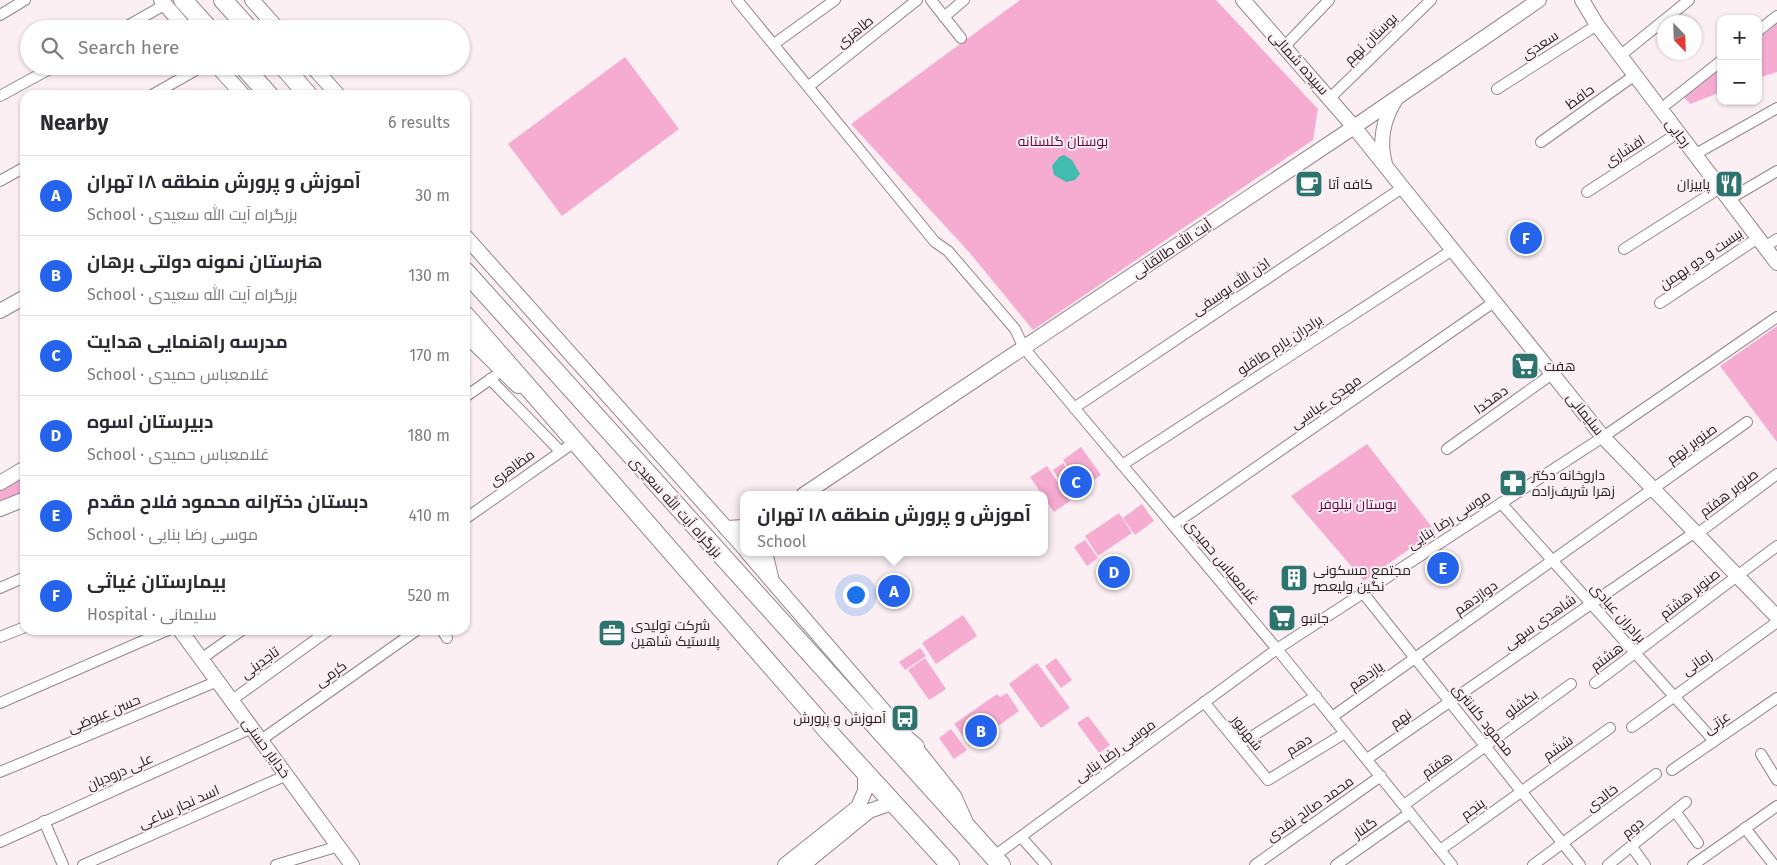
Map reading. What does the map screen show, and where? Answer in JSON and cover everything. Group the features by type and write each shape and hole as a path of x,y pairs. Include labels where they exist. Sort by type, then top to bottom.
{"highway":[{"path":"224,0 241,20"},
{"path":"170,2 196,20"},
{"path":"250,75 264,90"},
{"path":"291,75 304,90"},
{"name":"بزرگراه آیت الله سعیدی","path":"470,277 997,861"},
{"path":"470,321 892,803 950,865"},
{"path":"841,688 915,747"}],"main road":[{"path":"252,0 270,20"},
{"name":"سپیده شمالی","path":"1244,0 1354,127"},
{"name":"آیت الله طالقانی","path":"809,491 1354,127 1538,0"},
{"name":"رجایی","path":"1582,0 1597,25 1777,263"},
{"path":"170,2 181,20"},
{"path":"225,75 239,90"},
{"path":"320,75 334,90"},
{"path":"1386,168 1382,148 1383,128 1388,112 1397,98"},
{"name":"سلیمانی","path":"1354,127 1402,188 1454,248 1494,302 1603,437 1777,617"},
{"name":"بزرگراه آیت الله سعیدی","path":"470,242 624,417 740,544"},
{"path":"0,311 20,300"},
{"path":"470,341 496,375 558,423"},
{"path":"0,483 20,471"},
{"path":"0,509 20,501"},
{"path":"726,528 740,527"},
{"name":"بزرگراه آیت الله سعیدی","path":"751,556 915,747 954,796 969,830"},
{"path":"766,556 772,580"},
{"name":"خدایار حسنی","path":"184,635 352,865"},
{"path":"803,865 851,827 862,810 865,772"},
{"path":"785,865 862,810 892,803"}],"street":[{"path":"0,15 25,0"},
{"name":"غلامعباس حمیدی","path":"737,0 935,242 948,251 1015,329 1024,348 1316,696 1452,865"},
{"path":"774,44 835,0"},
{"name":"طاهری","path":"809,86 917,0"},
{"path":"931,0 960,38"},
{"path":"944,17 964,0"},
{"path":"1284,47 1329,0"},
{"name":"بوستان نهم","path":"1330,98 1431,0"},
{"path":"1621,55 1689,0"},
{"path":"138,20 170,2"},
{"path":"1762,28 1777,16"},
{"name":"سعدی","path":"1497,89 1597,25"},
{"path":"1668,104 1717,64"},
{"path":"0,96 38,75"},
{"path":"161,90 187,75"},
{"name":"حافظ","path":"1541,142 1635,75"},
{"path":"1694,155 1777,108"},
{"name":"افشاری","path":"1587,192 1678,133"},
{"path":"0,181 20,170"},
{"path":"1728,200 1777,172"},
{"name":"اذن الله یوسفی","path":"1074,408 1402,188"},
{"path":"1624,249 1720,188"},
{"name":"بیست و دو بهمن","path":"1660,303 1761,242 1777,239"},
{"name":"برادران یارم طاقلو","path":"1122,465 1454,248"},
{"name":"مهدی عباسی","path":"1173,525 1494,302"},
{"name":"موسی رضا بنایی","path":"997,861 1021,837 1277,649 1603,437 1777,317"},
{"name":"دهخدا","path":"1447,449 1552,374"},
{"path":"470,393 496,375 560,451"},
{"name":"صنوبر نهم","path":"1552,561 1747,422"},
{"name":"مظاهری","path":"470,515 576,441"},
{"name":"صنوبر هفتم","path":"1696,533 1777,474"},
{"name":"برادران عبادی","path":"1501,503 1714,741"},
{"name":"شاهدی سهی","path":"1450,702 1696,533"},
{"name":"صنوبر هشتم","path":"1636,653 1777,546"},
{"name":"دوازدهم","path":"1415,658 1552,561"},
{"path":"0,588 20,579"},
{"name":"محمود کلانتری","path":"1363,593 1580,865"},
{"name":"زمانی","path":"1632,727 1777,622"},
{"path":"0,637 20,629"},
{"path":"0,703 156,635"},
{"path":"201,659 235,635"},
{"name":"تاجدینی","path":"232,700 322,635"},
{"name":"کرمی","path":"261,740 410,635"},
{"name":"هشتم","path":"1595,684 1636,653"},
{"name":"یازدهم","path":"1332,717 1415,658"},
{"name":"حسن عیوضی","path":"0,772 218,681"},
{"name":"بکشلو","path":"1487,747 1571,684"},
{"path":"1240,744 1316,696"},
{"name":"عزتی","path":"1672,770 1777,698"},
{"name":"شهریور","path":"1204,702 1240,744 1263,777 1268,780"},
{"name":"نهم","path":"1367,760 1450,702"},
{"name":"علی درودیان","path":"0,842 252,728"},
{"name":"ششم","path":"1522,790 1610,728"},
{"name":"دهم","path":"1268,780 1345,733"},
{"name":"هفتم","path":"1407,809 1487,747"},
{"path":"1761,754 1777,780"},
{"name":"خالدی","path":"1533,865 1656,774"},
{"name":"اسد نجار ساعی","path":"83,865 286,775"},
{"name":"محمد صالح نقدی","path":"1255,865 1381,776"},
{"name":"پنجم","path":"1440,850 1522,790"},
{"name":"دوم","path":"1608,865 1686,802"},
{"path":"1693,865 1777,806"},
{"name":"گلنار","path":"1336,865 1407,809"},
{"path":"1675,811 1698,843"},
{"path":"44,821 62,865"},
{"path":"1746,828 1774,865"},
{"path":"1021,837 1046,865"},
{"path":"276,865 339,846"},
{"path":"1632,847 1645,865"}],"green space":[{"name":"بوستان گلستانه","path":"1020,0 1216,0 1318,109 1313,140 1033,330 969,252 851,124"},
{"path":"1777,24 1777,72 1762,77 1762,60 1762,36"},
{"path":"625,57 679,129 562,216 508,144"},
{"path":"1717,71 1717,94 1690,104 1684,97"},
{"path":"1777,326 1777,442 1720,366"},
{"name":"بوستان نیلوفر","path":"1367,444 1435,531 1364,581 1291,496"},
{"path":"1081,447 1101,475 1083,488 1063,460"},
{"path":"1063,463 1077,485 1067,492 1053,470"},
{"path":"1047,466 1070,501 1054,512 1048,503 1048,491 1040,491 1030,477"},
{"path":"20,474 20,494 0,503 0,486"},
{"path":"1142,504 1154,521 1135,535 1123,518"},
{"path":"1119,513 1132,533 1098,556 1085,536"},
{"path":"1085,540 1098,558 1087,566 1074,547"},
{"path":"963,615 977,636 936,664 922,643"},
{"path":"920,648 926,656 905,670 899,662"},
{"path":"925,658 946,689 929,700 908,670"},
{"path":"1056,658 1072,680 1061,688 1045,666"},
{"path":"1037,663 1070,708 1041,728 1009,684"},
{"path":"1007,693 1019,711 970,746 954,724 997,694 1000,697"},
{"path":"1088,716 1110,745 1099,753 1077,723"},
{"path":"951,729 967,750 954,759 939,738"}],"shaded area":[{"path":"1064,155 1072,160 1080,174 1075,180 1066,182 1054,175 1052,166 1059,157"}],"place":[{"name":"کافه آتا","path":"1309,184"},
{"name":"پاییزان","path":"1729,184"},
{"name":"بیمارستان غیاثی","path":"1526,238"},
{"name":"هفت","path":"1525,366"},
{"name":"مدرسه راهنمایی هدایت","path":"1076,482"},
{"name":"داروخانه دکتر زهرا شریف‌زاده","path":"1513,483"},
{"name":"دبستان دخترانه محمود فلاح مقدم","path":"1443,568"},
{"name":"دبیرستان اسوه","path":"1114,572"},
{"name":"مجتمع مسکونی نگین ولیعصر","path":"1294,578"},
{"name":"آموزش و پرورش منطقه ۱۸ تهران","path":"894,591"},
{"name":"جانبو","path":"1282,618"},
{"name":"شرکت تولیدی پلاستیک شاهین","path":"612,633"},
{"name":"آموزش و پرورش","path":"905,718"},
{"name":"هنرستان نمونه دولتی برهان","path":"981,731"}]}
